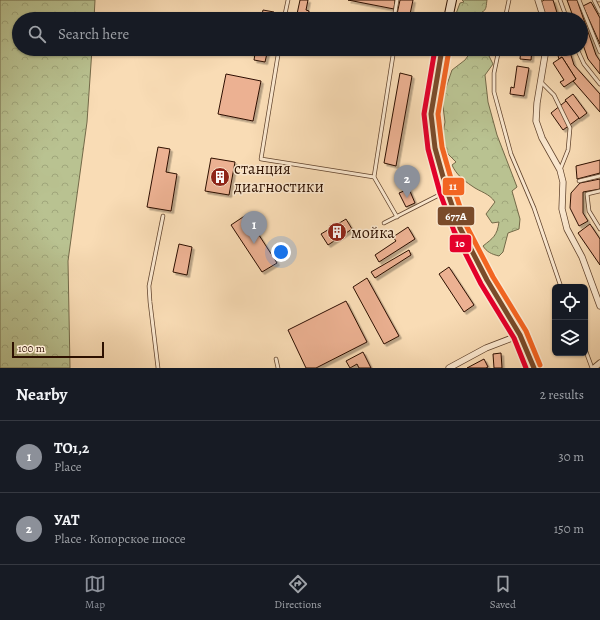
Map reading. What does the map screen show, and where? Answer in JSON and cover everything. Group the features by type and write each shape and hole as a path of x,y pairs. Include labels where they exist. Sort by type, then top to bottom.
{"main road":[{"path":"449,12 452,0"},
{"path":"441,56 431,114 435,148 447,191 460,228 471,251 520,336 534,368"}],"street":[{"path":"538,0 542,12"},
{"path":"545,56 540,82 536,121 542,138 560,170 563,182 562,209 567,229 582,257 600,306"},
{"path":"449,368 486,348 520,336"},
{"path":"593,368 600,363"}],"lane":[{"path":"285,12 288,0"},
{"path":"395,12 397,0"},
{"path":"506,12 509,0"},
{"path":"560,0 564,12"},
{"path":"579,0 584,12"},
{"path":"594,0 600,12"},
{"path":"588,22 600,52"},
{"path":"279,56 261,159 374,177"},
{"path":"393,56 374,177 397,217"},
{"path":"498,56 494,73 494,92 511,154 534,208 560,284"},
{"path":"581,56 584,64 600,84"},
{"path":"540,82 554,95 570,128 568,150 560,170"},
{"path":"580,181 600,176"},
{"path":"384,223 447,191"},
{"path":"600,191 587,194 589,211 600,229"},
{"path":"158,368 149,286 163,216"},
{"path":"588,356 593,368"},
{"path":"276,359 278,368"}],"green space":[{"path":"0,0 95,0 94,12 12,12 12,56 92,56 87,122 68,261 70,368 0,368"},
{"path":"462,0 487,0 486,9 482,12 457,12 460,3 464,2"},
{"path":"468,56 489,56 493,64 485,75 488,102 497,135 517,187 512,191 520,219 519,229 508,233 503,252 499,256 486,250 483,246 494,236 497,231 499,222 492,223 486,214 495,202 490,197 469,184 458,174 452,165 456,162 448,154 442,138 445,122 442,99 452,70"}],"building":[{"path":"300,0 308,0 306,10 309,12 297,12"},
{"path":"348,0 395,0 394,9"},
{"path":"400,0 413,0 410,12 397,12"},
{"path":"544,0 553,0 557,12 544,12 541,2"},
{"path":"567,0 577,0 581,12 571,12"},
{"path":"591,2 600,18 600,44 588,17 588,12 586,12 583,6"},
{"path":"263,10 274,12 263,12"},
{"path":"588,32 596,55 600,61 600,74 588,59"},
{"path":"255,56 266,56 265,62 254,60"},
{"path":"520,56 531,56 531,60 520,59"},
{"path":"558,56 571,56 574,65 600,94 600,112 573,81 576,79 562,57 559,59"},
{"path":"562,57 576,79 564,87 560,82 564,80 553,63"},
{"path":"517,66 529,68 524,96 510,94 511,87 514,88"},
{"path":"400,73 412,76 396,166 384,163"},
{"path":"226,74 261,81 253,121 218,114"},
{"path":"573,94 587,113 579,119 565,100"},
{"path":"566,101 579,118 563,130 551,113"},
{"path":"158,147 170,149 166,172 177,174 171,211 147,207"},
{"name":"станция диагностики","path":"211,158 235,162 229,195 205,191"},
{"path":"600,160 600,173 577,179 576,166"},
{"path":"600,179 600,189 583,192 583,213 588,221 579,226 570,208 571,193 580,183"},
{"path":"409,189 415,203 406,207 399,193"},
{"path":"246,215 277,263 262,272 231,225"},
{"name":"мойка","path":"346,219 352,229 328,245 321,234"},
{"path":"590,224 600,239 600,265 578,233"},
{"path":"408,227 415,239 379,262 375,255 396,241 393,237"},
{"path":"179,244 192,247 187,275 173,272"},
{"path":"409,250 411,255 375,278 371,272"},
{"path":"449,267 474,305 464,312 439,274"},
{"path":"367,278 399,336 384,344 353,287"},
{"path":"346,301 367,342 316,368 306,368 288,330"},
{"path":"363,352 371,368 359,368 357,364 350,368 346,361"},
{"path":"501,353 502,368 494,368 493,354"},
{"path":"484,359 488,367 467,368"}],"transit line":[{"name":"10","path":"434,56 424,114 428,149 440,193 454,231 481,284 514,338 526,368"},
{"name":"677А","path":"441,56 431,114 435,148 447,191 460,228 487,280 520,335 534,368"},
{"name":"11","path":"448,56 438,114 442,147 454,189 466,225 493,277 526,331 540,365"}],"place":[{"name":"станция диагностики","path":"220,177"},
{"name":"УАТ","path":"407,198"},
{"name":"мойка","path":"337,232"},
{"name":"ТО1,2","path":"254,244"}]}
